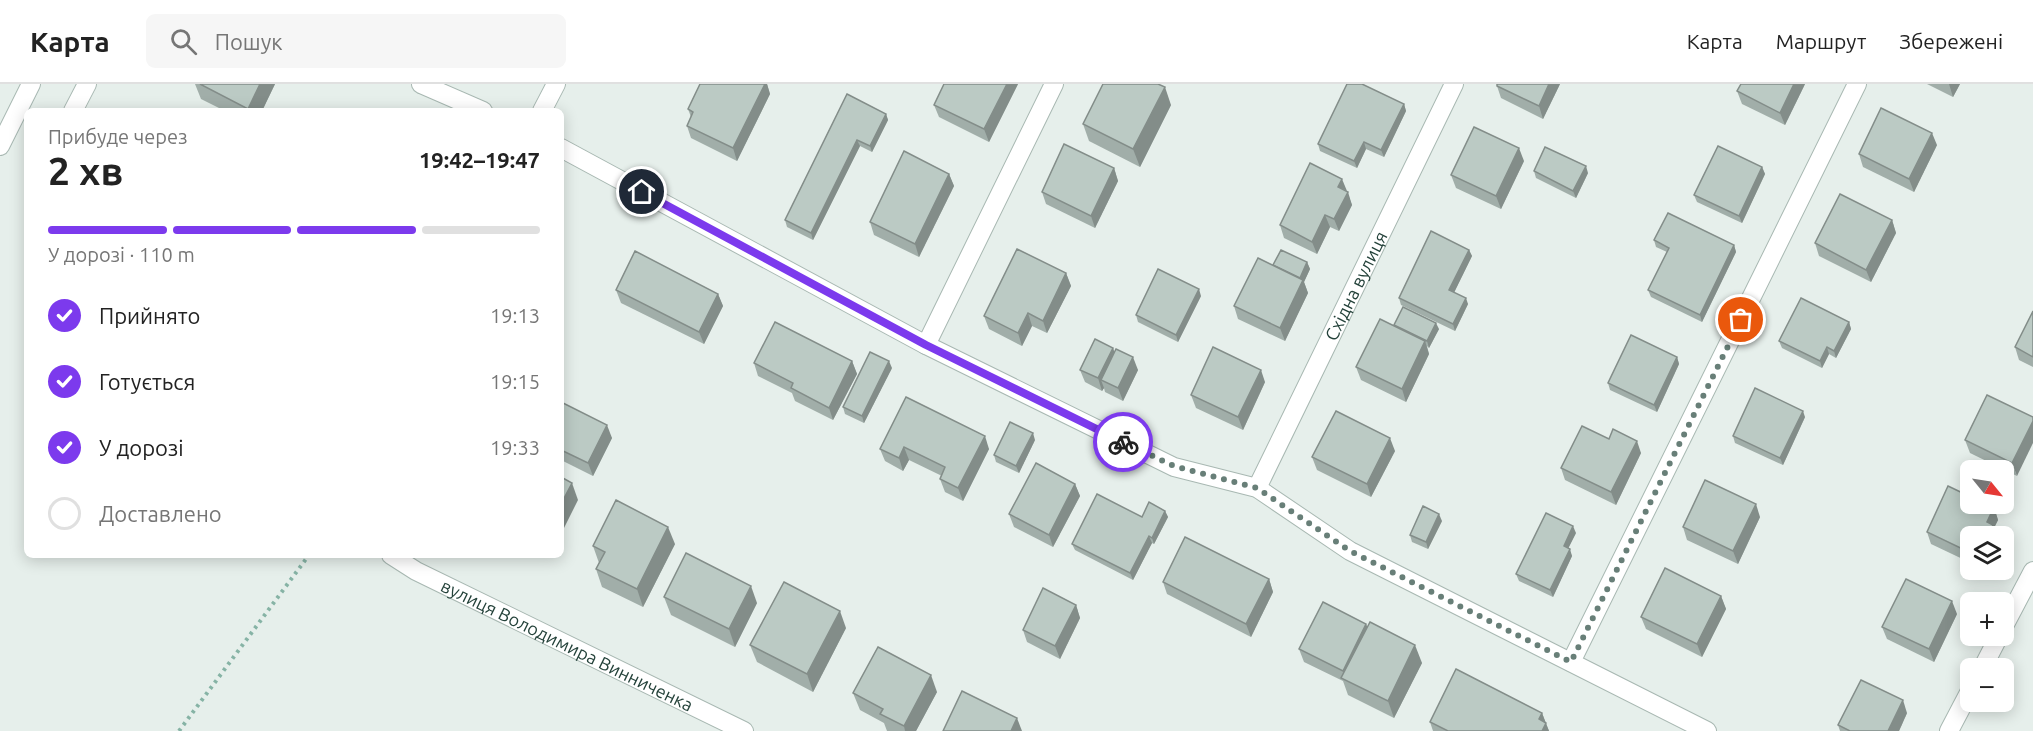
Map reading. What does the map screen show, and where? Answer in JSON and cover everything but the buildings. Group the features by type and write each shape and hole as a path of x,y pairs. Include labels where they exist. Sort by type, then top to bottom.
{"street":[{"path":"0,146 31,84"},
{"path":"75,108 87,84"},
{"path":"421,84 476,108"},
{"path":"544,108 556,84"},
{"path":"926,345 1054,84"},
{"name":"Східна вулиця","path":"1257,488 1454,84"},
{"path":"1571,662 1857,84"},
{"path":"564,150 926,345 1174,466 1257,488 1350,551 1707,731"},
{"name":"вулиця Володимира Винниченка","path":"396,558 426,576 744,731"},
{"path":"2014,607 2033,571"},
{"path":"1949,731 1960,710"}],"path":[{"path":"179,731 307,558"}],"way so far":[{"path":"1123,442 1174,466 1257,488 1350,551 1571,662 1741,320"}],"route":[{"path":"642,192 926,345 1123,442"}]}
